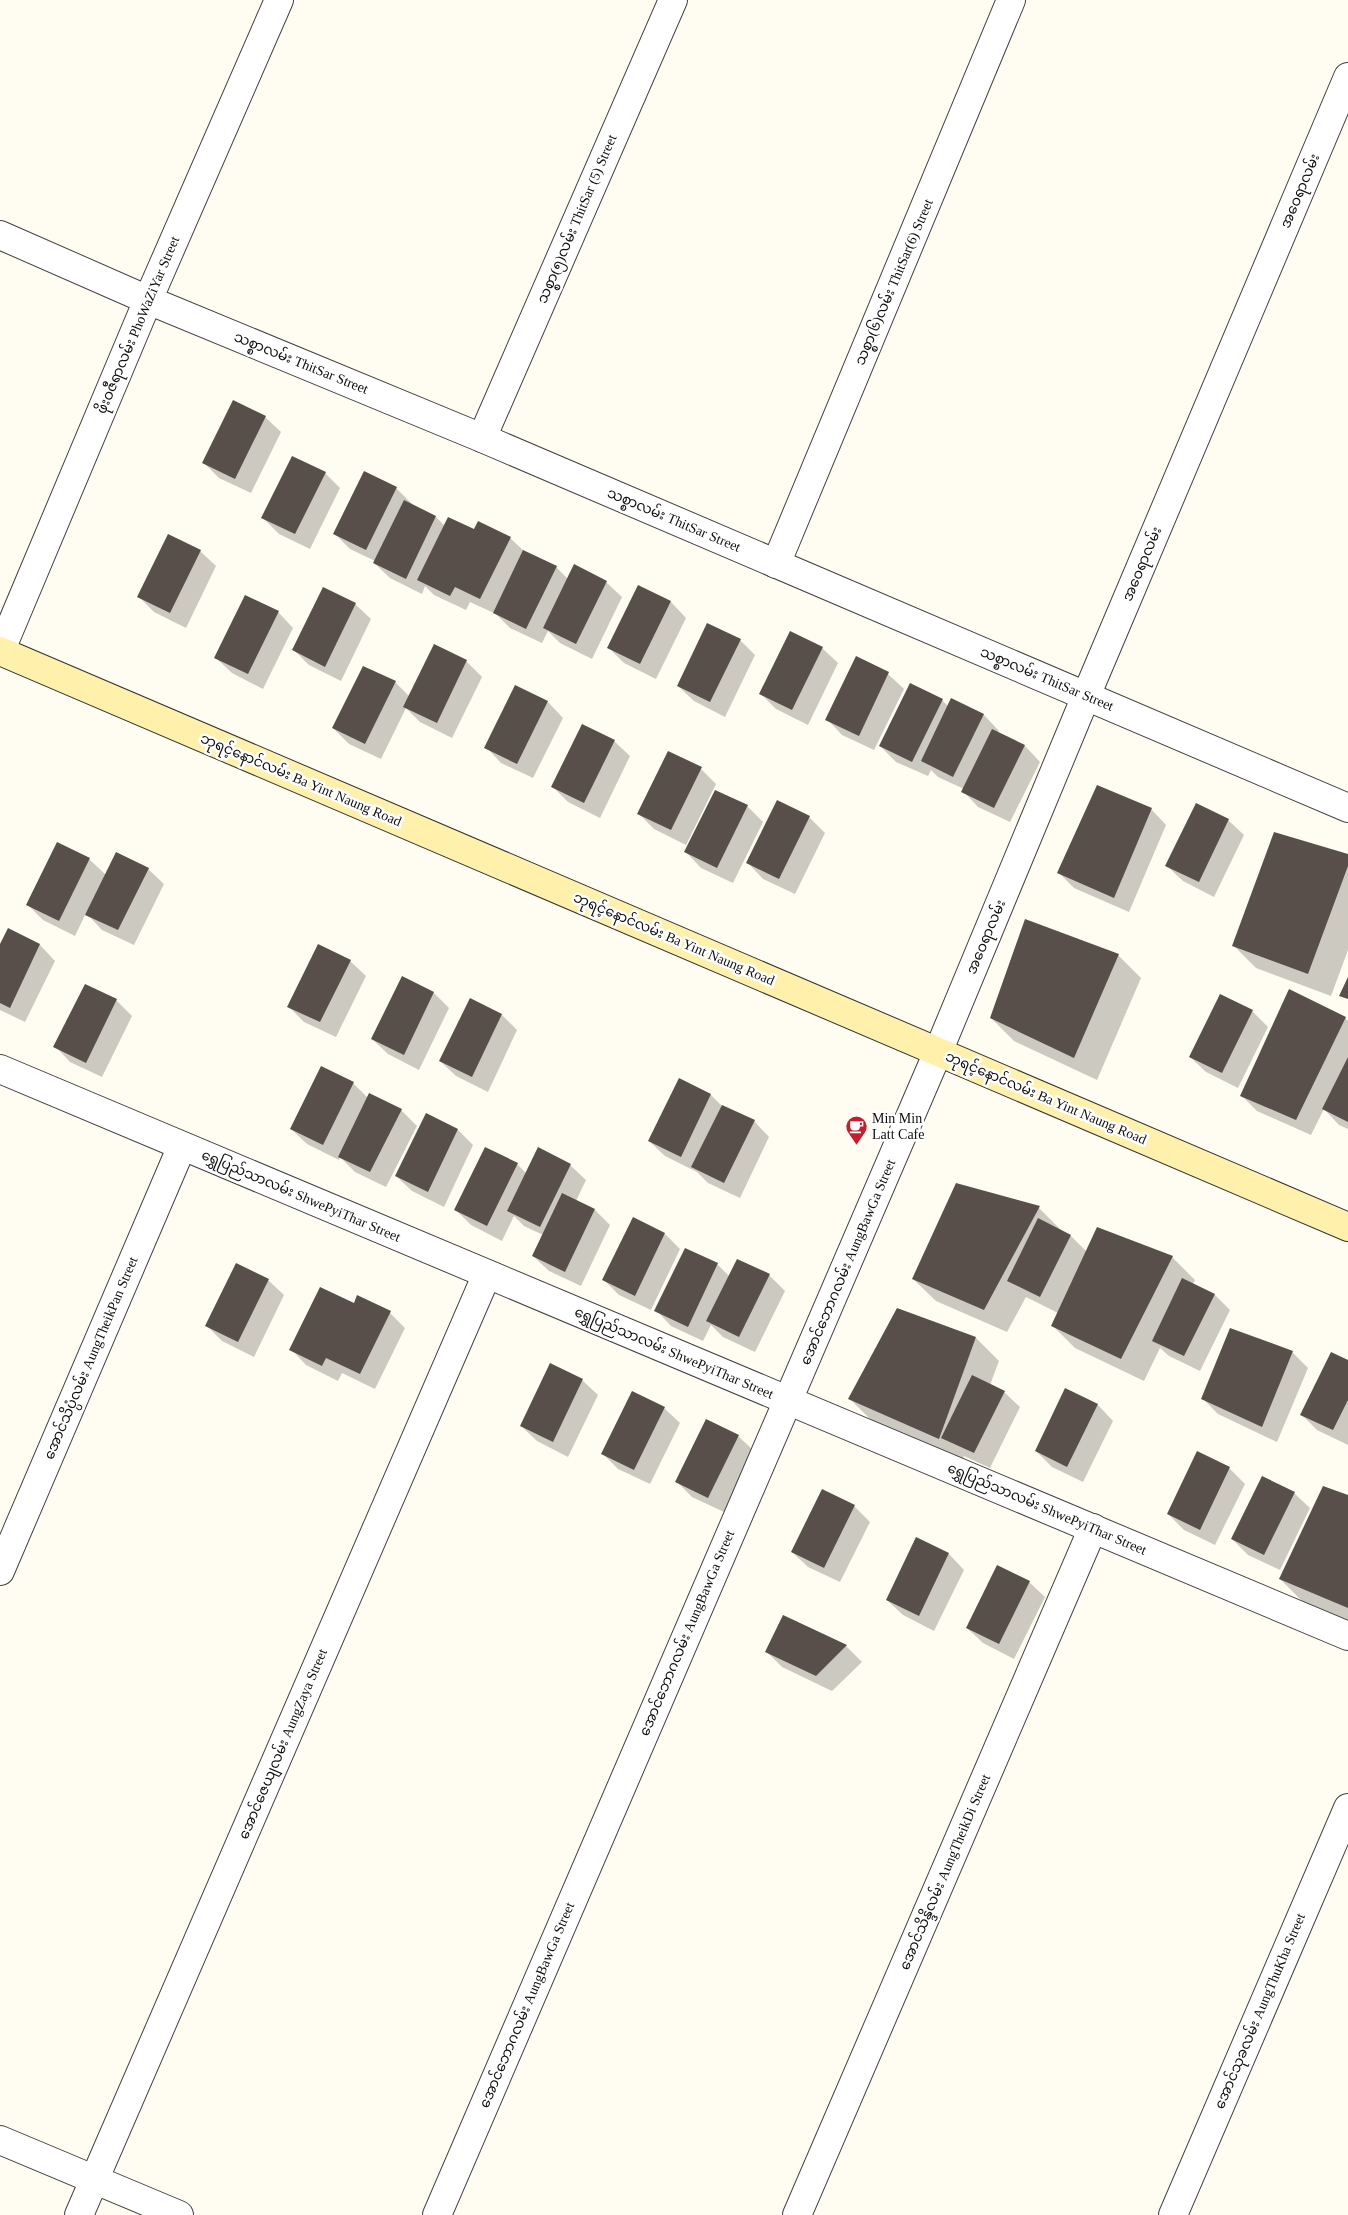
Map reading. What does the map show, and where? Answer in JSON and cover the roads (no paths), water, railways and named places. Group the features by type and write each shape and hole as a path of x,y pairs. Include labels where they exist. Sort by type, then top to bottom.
{"main road":[{"name":"ဘုရင့်နောင်လမ်း Ba Yint Naung Road","path":"0,651 1348,1226"}],"street":[{"name":"ဖိုးဝဇီရာလမ်း PhoWaZiYar Street","path":"0,651 148,300 279,0"},
{"name":"သစ္စာ(၅)လမ်း ThitSar (5) Street","path":"482,438 673,0"},
{"name":"သစ္စာ(၆)လမ်း ThitSar(6) Street","path":"776,564 1011,0"},
{"name":"အဝေရာလမ်း","path":"938,1052 1348,76"},
{"name":"သစ္စာလမ်း ThitSar Street","path":"0,235 148,300 482,438 1348,808"},
{"name":"အောင်ဘောဂလမ်း AungBawGa Street","path":"437,2215 938,1052"},
{"name":"ရွှေပြည်သာလမ်း ShwePyiThar Street","path":"0,1069 1348,1636"},
{"name":"အောင်သိပ္ပံလမ်း AungTheikPan Street","path":"0,1571 182,1146"},
{"name":"အောင်ဇေယျလမ်း AungZaya Street","path":"79,2215 487,1274"},
{"name":"အောင်သိန္ဒိလမ်း AungTheikDi Street","path":"797,2215 1093,1528"},
{"name":"အောင်သုခလမ်း AungThuKha Street","path":"1173,2215 1348,1808"},
{"path":"0,2140 179,2215"}],"place":[{"name":"Min Min Latt Cafe","path":"856,1145"}]}
